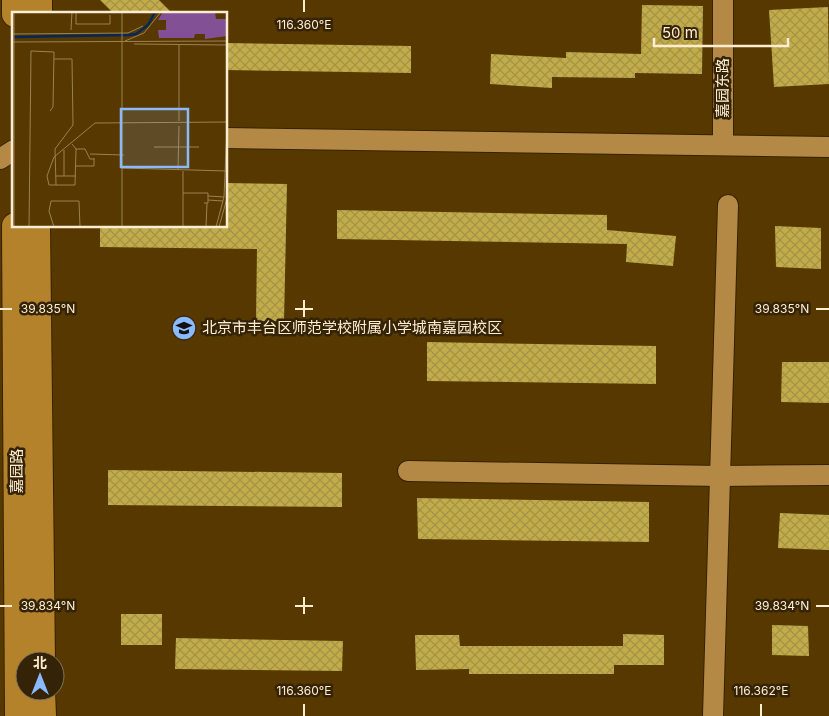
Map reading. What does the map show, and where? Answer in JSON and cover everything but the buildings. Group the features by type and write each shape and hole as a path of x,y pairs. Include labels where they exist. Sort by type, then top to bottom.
{"main road":[{"name":"嘉园路","path":"15,228 20,575 18,716"},
{"name":"嘉园路","path":"37,228 20,575 39,651"},
{"path":"42,701 42,716"}],"street":[{"name":"嘉园东路","path":"723,145 724,0"},
{"path":"228,138 829,147"},
{"path":"0,159 12,151"},
{"path":"713,716 728,205"},
{"path":"408,471 721,476 829,475"}],"place":[{"name":"北京市丰台区师范学校附属小学城南嘉园校区","path":"184,328"}]}
